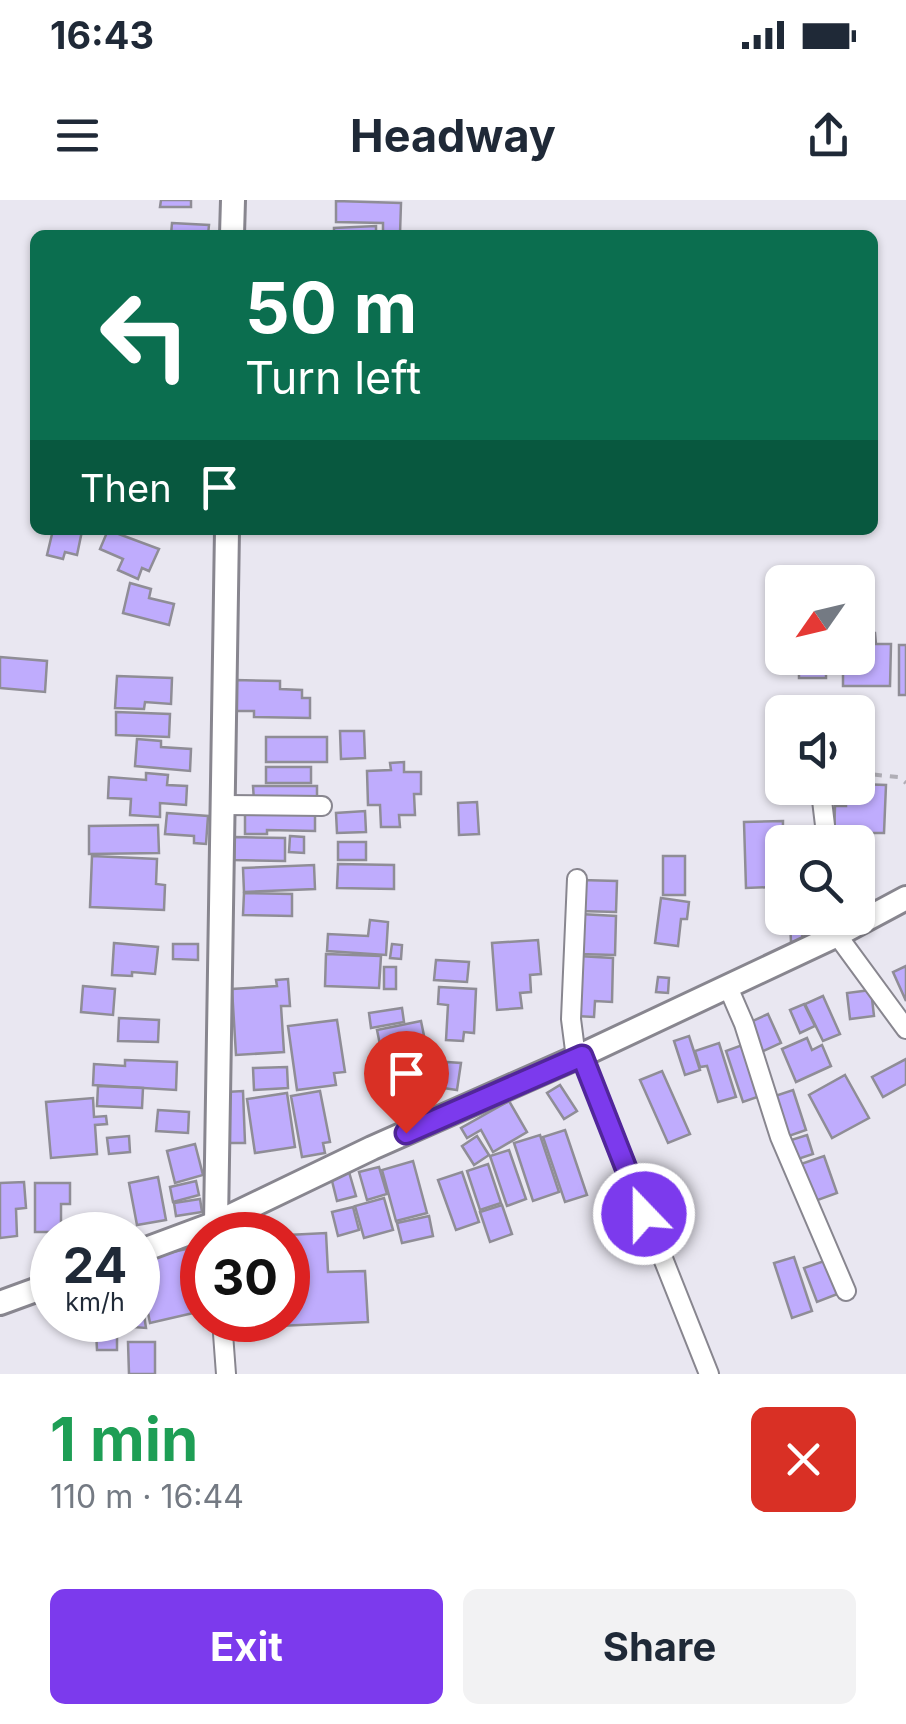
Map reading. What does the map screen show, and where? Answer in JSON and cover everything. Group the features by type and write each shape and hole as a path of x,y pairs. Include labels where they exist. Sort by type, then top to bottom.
{"street":[{"path":"232,200 232,230"},
{"path":"217,1212 228,535"},
{"path":"223,806 322,806"},
{"path":"577,879 571,1019 579,1057 709,1374"},
{"path":"875,910 906,898"},
{"path":"250,1212 372,1148 728,987 820,935"},
{"path":"842,935 906,1029"},
{"path":"728,987 780,1137 846,1292"},
{"path":"0,1303 30,1292"},
{"path":"224,1342 226,1374"}],"path":[{"path":"875,774 898,777 906,783"}],"building":[{"path":"161,200 191,200 191,207 160,207"},
{"path":"336,201 401,203 400,230 383,230 383,223 336,222"},
{"path":"172,223 209,225 208,230 171,230"},
{"path":"376,226 376,230 334,230"},
{"path":"52,535 81,535 77,555 65,552 63,559 47,555"},
{"path":"106,535 121,535 159,549 149,571 142,568 138,579 118,570 123,559 100,549"},
{"path":"130,583 151,589 149,598 174,604 169,625 123,613"},
{"path":"875,633 876,644 891,644 890,686 843,686 843,675 875,675"},
{"path":"899,645 906,645 906,695 899,695"},
{"path":"0,657 47,661 45,692 0,688"},
{"path":"799,675 826,675 826,678"},
{"path":"117,676 172,678 171,704 145,702 144,709 115,708"},
{"path":"234,680 280,681 280,689 302,690 302,698 310,698 310,718 254,717 254,711 234,711"},
{"path":"116,712 170,714 169,737 116,735"},
{"path":"340,731 364,731 365,758 341,759"},
{"path":"266,737 327,737 327,762 266,762"},
{"path":"137,739 161,741 161,747 191,749 190,771 135,766"},
{"path":"404,762 404,772 421,772 421,794 414,794 415,815 399,815 400,827 381,827 380,805 368,805 367,771 391,770 390,763"},
{"path":"266,767 311,767 311,783 266,783"},
{"path":"146,773 168,775 167,785 187,786 186,805 160,803 160,817 130,815 131,799 108,798 109,777 146,780"},
{"path":"875,785 886,785 884,833 875,833 875,825 834,825 835,806 875,805"},
{"path":"253,786 317,786 317,802 254,801"},
{"path":"477,802 479,834 459,835 458,803"},
{"path":"245,811 315,812 315,831 267,830 267,834 245,834"},
{"path":"365,811 366,832 337,833 336,813"},
{"path":"167,813 208,816 206,844 194,843 194,836 165,834"},
{"path":"783,821 783,825 765,825 765,887 746,888 744,822"},
{"path":"158,825 159,853 89,854 89,826"},
{"path":"290,836 304,837 304,853 289,852"},
{"path":"234,837 285,838 285,861 234,860"},
{"path":"338,842 366,842 366,860 338,860"},
{"path":"92,856 157,859 156,884 165,885 164,910 90,907"},
{"path":"663,856 685,856 685,895 663,895"},
{"path":"338,864 394,865 394,889 337,888"},
{"path":"314,865 315,889 244,892 243,868"},
{"path":"581,880 617,881 616,912 580,911"},
{"path":"244,893 292,894 292,916 243,915"},
{"path":"661,898 689,902 687,919 681,919 678,946 655,943"},
{"path":"580,914 616,916 615,955 578,954"},
{"path":"370,920 388,922 386,955 327,951 328,934 368,936"},
{"path":"791,935 802,935 803,942 791,942"},
{"path":"538,940 541,974 530,975 531,992 520,993 522,1008 497,1010 492,943"},
{"path":"114,943 158,947 155,974 112,975"},
{"path":"173,944 198,944 198,960 173,959"},
{"path":"392,944 402,945 401,959 390,958"},
{"path":"326,954 381,956 379,988 325,986"},
{"path":"578,956 613,958 612,1002 595,1001 594,1017 576,1016"},
{"path":"436,960 469,962 467,982 434,980"},
{"path":"906,966 906,1001 893,972"},
{"path":"384,967 396,967 396,989 384,989"},
{"path":"658,977 669,978 668,993 656,992"},
{"path":"288,979 290,1006 281,1006 284,1052 236,1055 232,989 277,986 276,980"},
{"path":"83,986 115,989 113,1015 81,1012"},
{"path":"439,987 476,989 474,1033 464,1032 463,1041 446,1040 448,1005 438,1004"},
{"path":"871,990 874,1016 850,1019 847,993"},
{"path":"823,996 840,1034 823,1041 805,1004"},
{"path":"804,1004 815,1026 800,1033 790,1010"},
{"path":"402,1008 404,1022 371,1028 369,1013"},
{"path":"768,1014 781,1043 759,1053 746,1024"},
{"path":"119,1018 159,1020 158,1042 118,1041"},
{"path":"337,1020 345,1072 334,1073 336,1085 297,1090 288,1026"},
{"path":"421,1021 430,1065 386,1074 377,1030"},
{"path":"689,1036 700,1070 685,1075 674,1041"},
{"path":"807,1038 812,1050 822,1045 831,1066 796,1082 782,1049"},
{"path":"719,1043 736,1097 718,1102 707,1066 700,1067 695,1051"},
{"path":"745,1044 763,1095 743,1102 726,1051"},
{"path":"906,1059 906,1084 883,1097 872,1077"},
{"path":"125,1060 177,1062 176,1090 93,1085 94,1064 125,1066"},
{"path":"447,1062 461,1063 457,1090 443,1088"},
{"path":"287,1067 288,1088 254,1090 253,1068"},
{"path":"421,1069 425,1090 415,1093 416,1098 388,1104 382,1077"},
{"path":"662,1071 690,1134 668,1143 640,1080"},
{"path":"845,1075 869,1118 832,1138 809,1095"},
{"path":"560,1085 577,1111 564,1119 547,1093"},
{"path":"98,1086 143,1088 142,1108 97,1106"},
{"path":"793,1090 806,1130 786,1137 772,1097"},
{"path":"243,1091 245,1143 227,1143 226,1092"},
{"path":"320,1091 330,1142 323,1143 325,1153 302,1157 291,1096"},
{"path":"287,1093 295,1147 255,1153 247,1099"},
{"path":"93,1098 94,1117 106,1116 107,1124 95,1125 97,1154 51,1158 46,1102"},
{"path":"509,1101 527,1132 493,1152 481,1130 467,1138 461,1128"},
{"path":"158,1110 189,1112 188,1133 156,1131"},
{"path":"565,1130 587,1195 565,1202 543,1137"},
{"path":"540,1135 559,1192 533,1201 514,1143"},
{"path":"807,1135 813,1154 795,1160 788,1141"},
{"path":"129,1136 130,1152 109,1154 107,1138"},
{"path":"477,1136 489,1155 474,1165 462,1146"},
{"path":"195,1144 203,1175 175,1183 167,1151"},
{"path":"509,1150 526,1199 507,1206 490,1156"},
{"path":"824,1156 837,1193 815,1201 801,1164"},
{"path":"413,1161 427,1213 396,1221 382,1170"},
{"path":"488,1164 501,1203 480,1210 467,1171"},
{"path":"379,1167 387,1194 367,1200 359,1172"},
{"path":"349,1172 356,1196 337,1201 331,1177"},
{"path":"462,1172 479,1222 456,1230 438,1180"},
{"path":"158,1177 166,1220 160,1221 160,1212 135,1212 129,1183"},
{"path":"196,1181 199,1195 173,1202 170,1187"},
{"path":"24,1182 26,1208 16,1209 17,1236 0,1238 0,1183"},
{"path":"35,1183 70,1183 70,1204 61,1204 61,1212 35,1212"},
{"path":"384,1198 393,1230 364,1238 355,1206"},
{"path":"200,1199 202,1212 180,1212 176,1216 174,1203"},
{"path":"502,1205 512,1234 490,1242 480,1212"},
{"path":"353,1207 359,1230 338,1236 332,1212"},
{"path":"429,1216 433,1236 402,1243 397,1223"},
{"path":"326,1233 328,1272 365,1271 368,1322 310,1325 310,1234"},
{"path":"180,1250 180,1316 160,1321 160,1255"},
{"path":"794,1257 812,1311 792,1318 774,1263"},
{"path":"827,1260 840,1293 817,1302 804,1268"},
{"path":"97,1342 117,1342 117,1350 97,1350"},
{"path":"128,1342 155,1342 155,1374 129,1374"}],"route":[{"path":"406,1133 582,1056 644,1214"}]}
